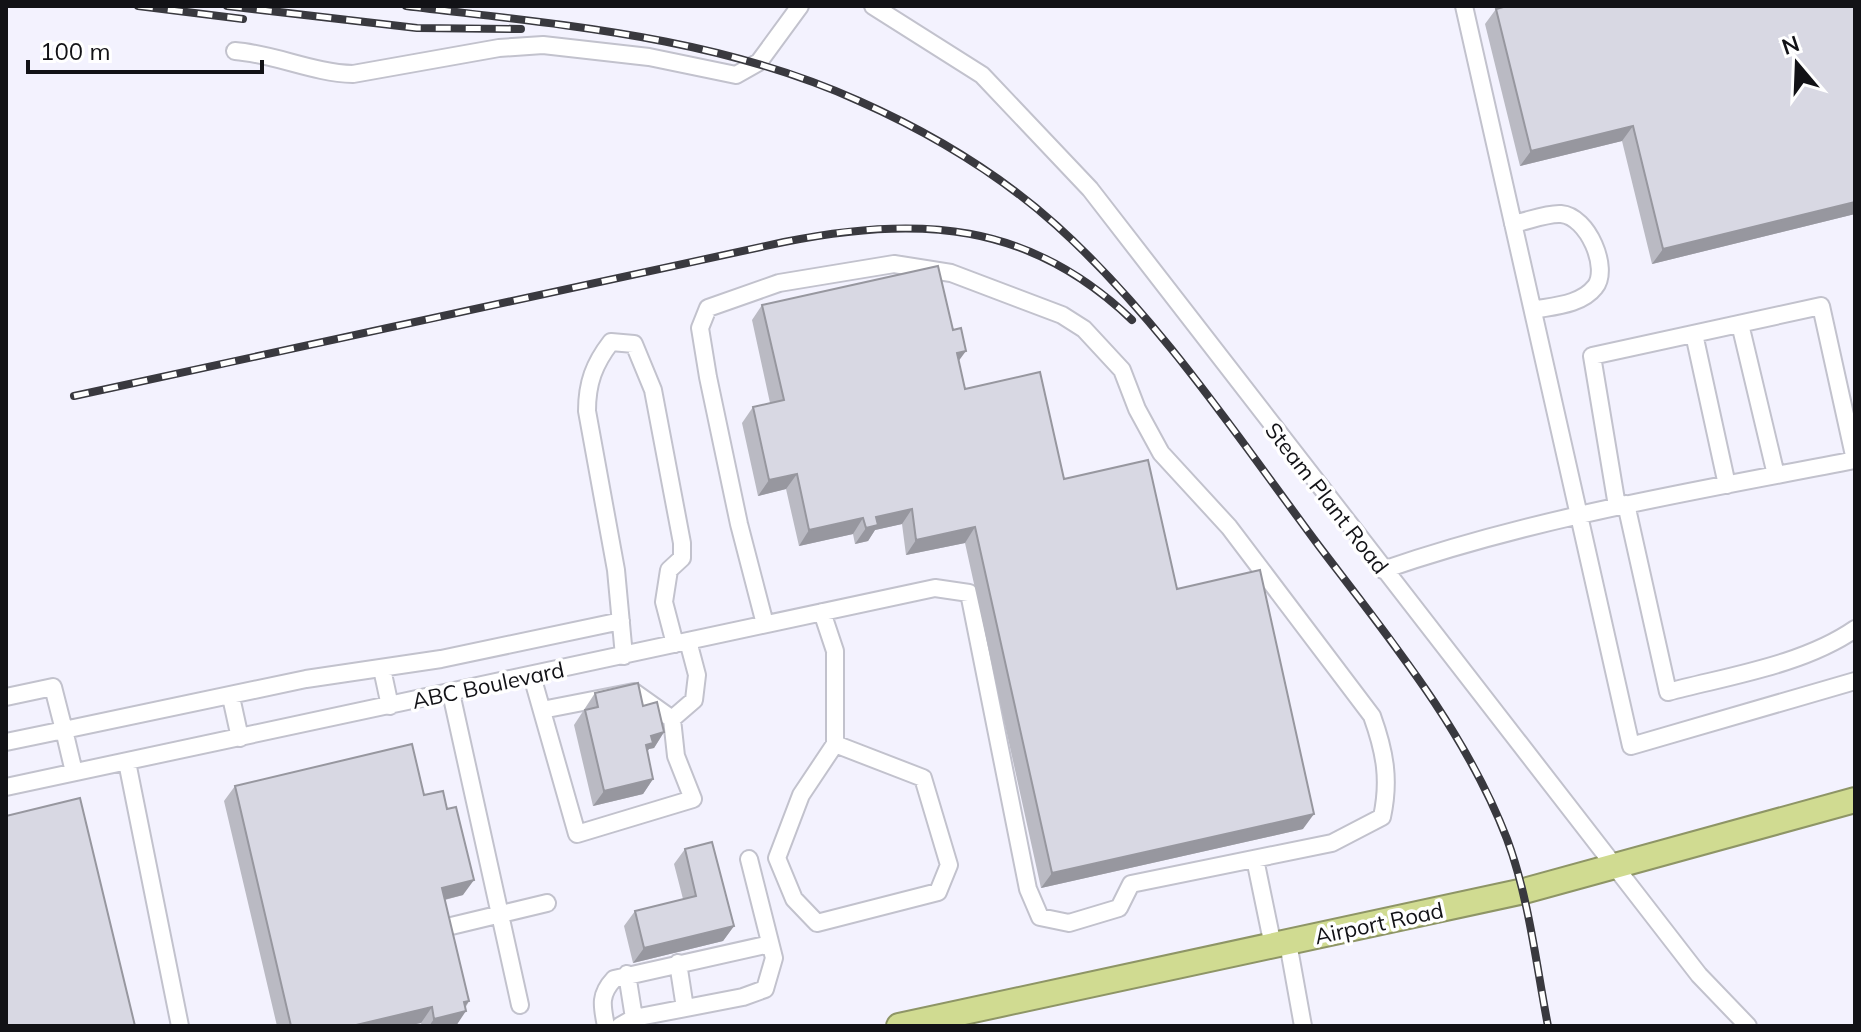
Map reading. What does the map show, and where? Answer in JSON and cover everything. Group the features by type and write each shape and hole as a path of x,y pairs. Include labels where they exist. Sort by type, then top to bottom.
{"highway":[{"name":"Airport Road","path":"899,1026 936,1022 1616,868 1855,800"}],"street":[{"path":"235,51 283,59 332,74 353,74 499,48 552,45 649,57 736,75 759,62 800,6"},
{"name":"Steam Plant Road","path":"873,6 982,75 1090,189 1699,975 1748,1026"},
{"path":"1464,6 1631,746 1855,681"},
{"path":"1513,224 1561,214 1578,219 1588,228 1601,274 1596,285 1582,299 1533,310"},
{"path":"765,624 739,524 708,377 700,328 708,308 779,283 894,264 951,273 1062,315 1084,329 1122,370 1137,409 1161,453 1229,527 1372,716 1385,752 1388,790 1382,817 1332,843 1255,859 1303,1026"},
{"path":"1383,570 1440,550 1578,514 1621,505 1855,460 1821,306 1592,356 1621,505 1668,692 1783,661 1842,639 1855,629"},
{"path":"1740,324 1776,475"},
{"path":"1694,334 1727,485"},
{"path":"624,656 616,570 587,411 587,386 611,342 634,344 653,390 682,543 682,558 669,570 664,602 697,675 694,700 672,719"},
{"name":"ABC Boulevard","path":"6,787 935,588 969,593 1028,889 1040,917 1069,923 1119,908 1131,884 1255,859"},
{"path":"822,612 835,651 835,744 801,795 777,858 794,899 817,923 938,892 949,865 923,778 835,744"},
{"path":"6,742 306,679 382,669 621,621"},
{"path":"382,669 390,706"},
{"path":"532,676 577,834 693,799 676,756 672,719 634,692 542,710"},
{"path":"6,697 53,687 74,772"},
{"path":"451,693 520,1005"},
{"path":"231,697 240,738"},
{"path":"127,762 180,1026"},
{"path":"627,974 627,1022 765,989 774,958 749,859"},
{"path":"447,927 547,903"},
{"path":"606,1026 601,1000 604,989 627,974 770,944"},
{"path":"678,963 685,1008"}],"building":[{"path":"1507,6 1855,6 1855,202 1663,249 1633,126 1531,151 1496,9"},
{"path":"938,266 953,330 961,328 966,351 957,353 965,389 1040,372 1064,479 1148,460 1177,589 1260,570 1314,814 1052,873 975,527 916,540 912,509 876,517 878,525 866,528 863,518 809,530 797,474 769,480 753,407 784,400 762,305"},
{"path":"638,683 643,706 657,702 664,732 651,736 653,743 646,745 653,779 604,791 585,710 598,707 595,693"},
{"path":"412,744 424,795 443,791 447,809 456,807 474,880 442,888 469,1001 464,1002 466,1011 434,1019 432,1007 352,1026 291,1026 235,786"},
{"path":"80,798 135,1026 6,1026 6,816"},
{"path":"712,842 734,926 644,948 635,911 696,896 685,849"}],"railway":[{"path":"138,6 243,19"},
{"path":"227,6 417,28 521,29"},
{"path":"406,6 637,36 749,61 805,79 885,113 937,140 1011,188 1056,225 1129,298 1195,379 1398,650 1448,723 1490,799 1515,861 1548,1026"},
{"path":"74,396 784,242 880,229 925,229 969,234 1012,245 1053,262 1093,287 1132,320"}]}
